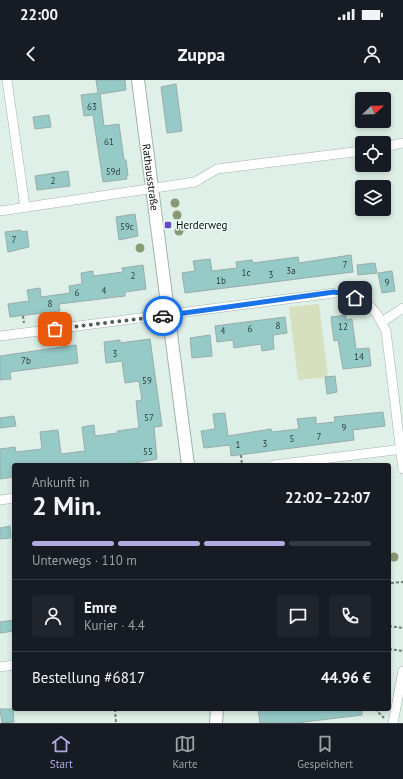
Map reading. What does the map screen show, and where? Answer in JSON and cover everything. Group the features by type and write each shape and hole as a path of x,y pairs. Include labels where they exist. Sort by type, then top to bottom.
{"street":[{"path":"7,80 25,207"},
{"name":"Rathausstraße","path":"138,80 188,463"},
{"path":"391,146 403,143"},
{"path":"0,211 195,182 217,169 355,152"},
{"path":"0,336 334,292 346,294 365,302 382,322 386,331 402,449 403,468"},
{"path":"382,322 403,308"},
{"path":"290,463 402,449"},
{"path":"0,500 12,498"},
{"path":"0,667 12,666"},
{"path":"394,723 403,671"},
{"path":"216,723 217,711"}],"path":[{"path":"241,455 242,463"},
{"path":"391,583 403,582"},
{"path":"391,626 403,628"},
{"path":"391,648 403,651"},
{"path":"115,711 116,723"},
{"path":"377,711 389,723"}],"green space":[{"path":"319,304 328,377 298,380 289,307"}],"building":[{"path":"96,80 125,80 126,90 100,94 104,126 119,124 124,160 126,160 127,179 103,182 93,115 84,116 81,95 98,93"},
{"path":"176,84 182,131 167,133 161,87"},
{"path":"49,115 51,127 35,129 33,117"},
{"path":"68,171 70,186 37,190 35,176"},
{"path":"135,214 138,236 119,240 116,217"},
{"path":"21,230 22,232 27,231 29,247 8,252 5,232"},
{"path":"351,255 353,272 185,293 182,273 195,271 193,261 210,259 212,271 237,268 236,262 252,260 253,263 298,257 299,263"},
{"path":"375,263 377,273 358,275 357,265"},
{"path":"143,265 146,289 125,292 125,296 59,304 60,311 10,317 8,304 29,301 27,290 40,288 41,297 70,293 69,286 82,284 81,273 93,271 93,276 123,272 122,268"},
{"path":"392,271 395,291 382,293 378,273"},
{"path":"346,315 346,320 352,319 356,349 369,348 371,366 343,369 338,340 334,341 331,317"},
{"path":"285,317 287,333 273,335 274,349 262,351 261,344 234,348 233,340 217,342 215,326"},
{"path":"210,335 212,356 192,358 190,338"},
{"path":"150,339 162,426 154,427 157,459 134,463 12,463 12,477 0,479 0,449 15,447 16,452 42,449 40,432 58,430 61,454 85,451 82,427 94,425 95,436 139,428 136,401 142,400 139,381 125,383 122,361 106,363 104,342 120,340 120,343"},
{"path":"76,345 78,363 10,372 11,379 0,380 0,356"},
{"path":"335,376 337,392 327,394 325,377"},
{"path":"383,412 385,426 353,430 354,440 231,456 230,445 204,448 201,431 215,429 213,414 225,413 228,436 271,429 272,432 299,429 297,419 316,417 316,424 335,422 334,417"},
{"path":"14,416 16,426 0,428 0,418"},
{"path":"10,526 11,538 0,539 0,528"},
{"path":"12,620 12,631 0,633 0,622"},
{"path":"0,709 12,709 14,722 2,723"},
{"path":"258,711 362,711 362,715 296,723 260,723"}],"way so far":[{"path":"55,329 163,316"}],"place":[{"name":"Herderweg","path":"168,225"}],"route":[{"path":"163,316 175,313 334,292 346,294 355,298"}]}
